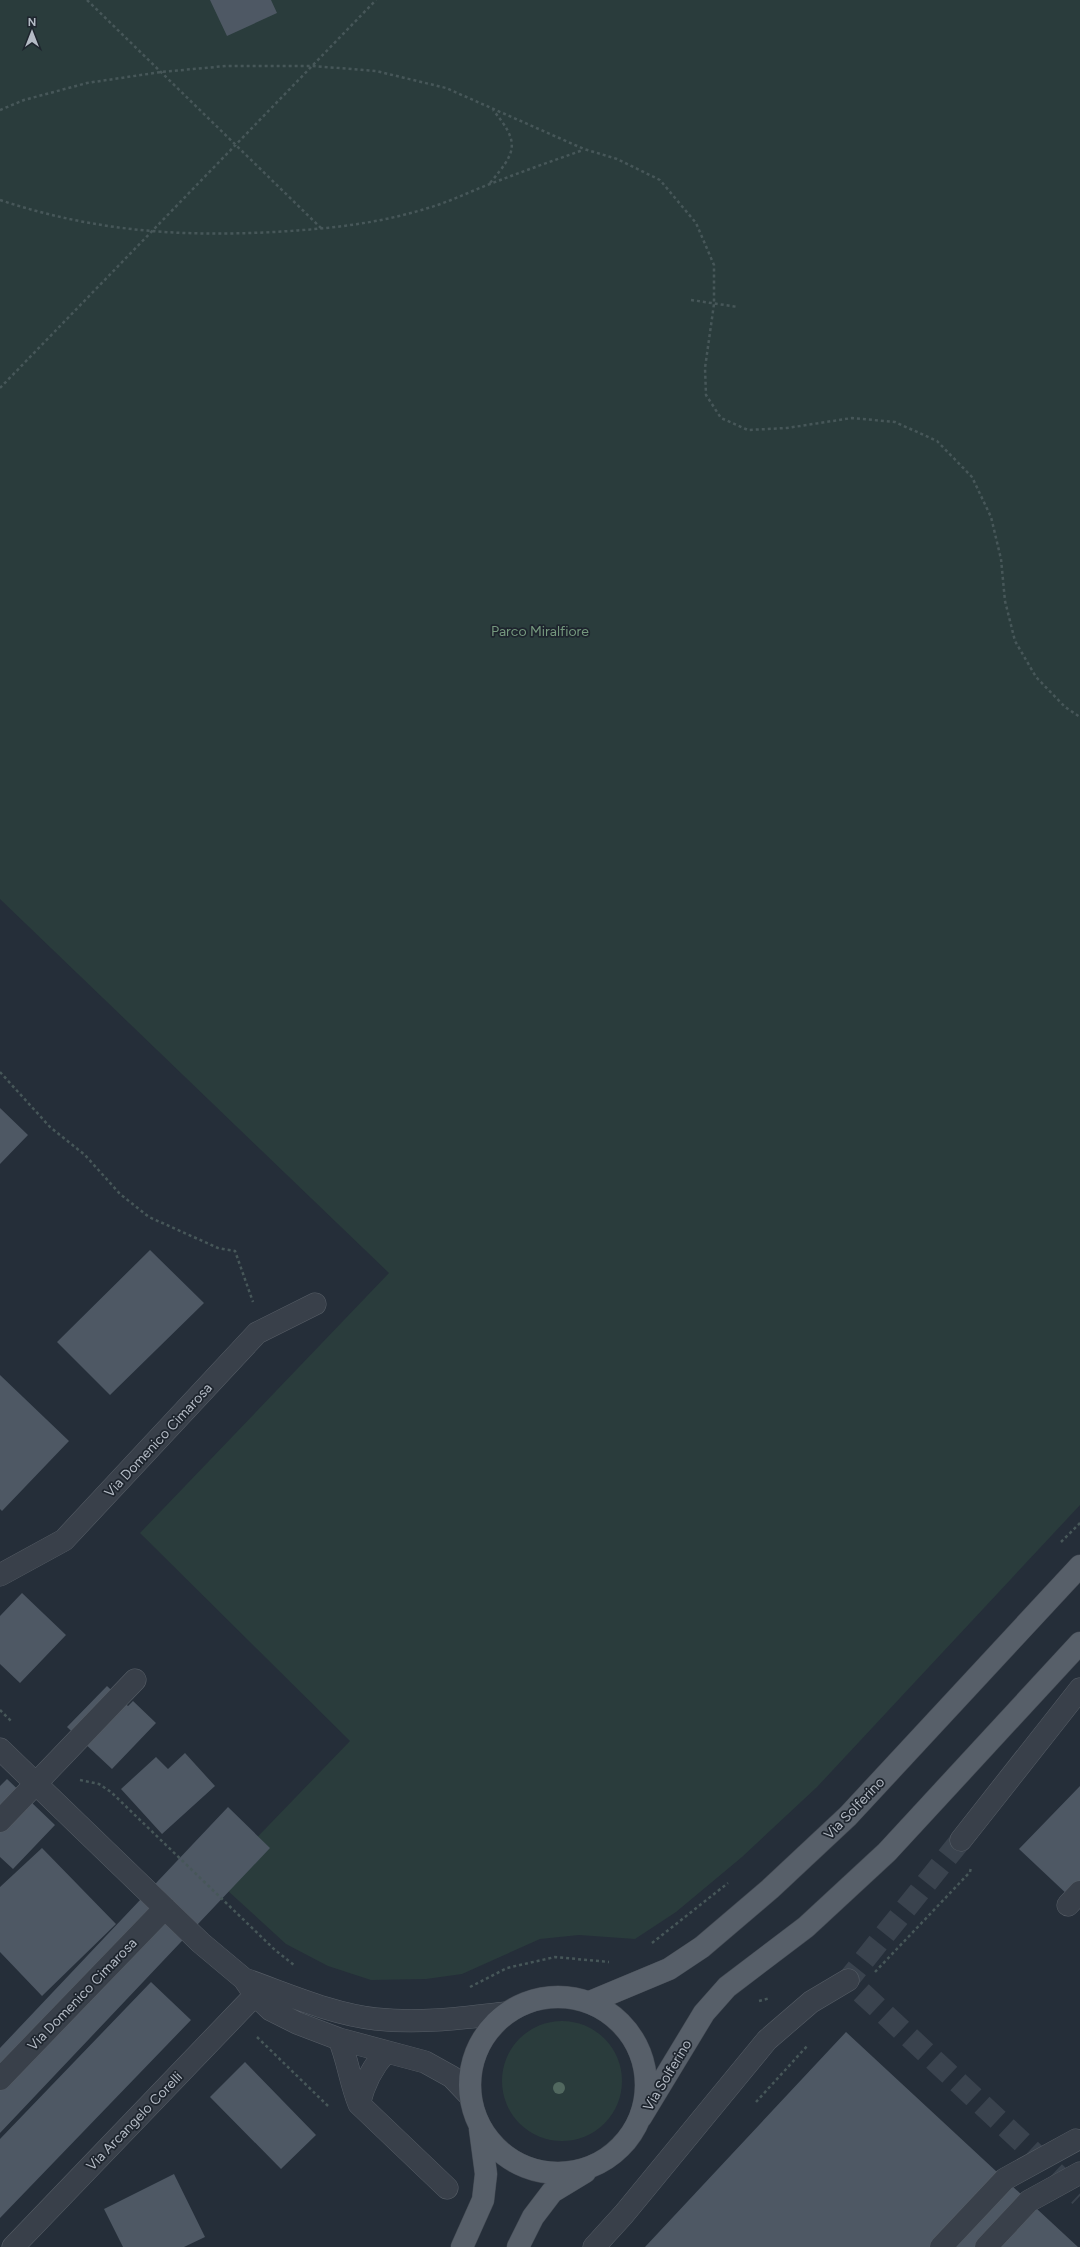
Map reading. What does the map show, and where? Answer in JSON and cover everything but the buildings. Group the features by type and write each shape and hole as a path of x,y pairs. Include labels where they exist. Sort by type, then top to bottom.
{"main road":[{"name":"Via Solferino","path":"590,2002 669,1969 702,1947 770,1890 848,1816 1080,1566"},
{"name":"Via Solferino","path":"518,2247 533,2217 552,2192 614,2154 630,2137 704,2013 727,1987 806,1927 887,1852 1080,1643"},
{"name":"Via Solferino","path":"594,2166 568,2173 542,2172 517,2163 495,2148 479,2126 473,2112 470,2096 470,2072 476,2049 489,2029 506,2013 526,2002 547,1997 569,1997 590,2002 614,2016 633,2036 644,2062 647,2090 641,2117"},
{"name":"Via Solferino","path":"462,2247 483,2200 486,2174 479,2126"}],"street":[{"name":"Via Domenico Cimarosa","path":"0,1575 64,1540 256,1333 315,1304"},
{"path":"0,1821 135,1680"},
{"path":"961,1840 1080,1689"},
{"path":"0,1750 200,1943 250,1987 271,2010 297,2023 339,2039 425,2062 452,2077 470,2096"},
{"name":"Via Domenico Cimarosa","path":"0,2079 164,1908"},
{"path":"594,2247 624,2214 767,2040 811,2002 848,1980"},
{"path":"250,1987 326,2008 375,2019 433,2021 506,2013"},
{"name":"Via Arcangelo Corelli","path":"13,2247 250,1987"},
{"path":"339,2039 346,2057 351,2086 359,2104 447,2188"},
{"path":"359,2104 362,2090 377,2062 386,2052"},
{"path":"941,2247 1005,2179 1079,2141"},
{"path":"986,2247 1029,2201 1080,2173"}],"path":[{"path":"87,0 323,229"},
{"path":"0,388 376,0"},
{"path":"0,110 24,100 87,83 161,72 226,66 313,66 376,71 446,88 584,149 617,159 660,180 696,223 714,265 714,304 705,368 706,395 721,418 748,430 787,428 852,418 895,422 937,440 972,477 991,517 1001,559 1005,601 1015,641 1036,677 1065,707 1080,716"},
{"path":"490,184 508,162 512,146 509,129 492,109"},
{"path":"0,200 30,210 88,224 151,232 223,234 323,229 380,220 429,208 584,149"},
{"path":"691,300 738,307"},
{"path":"0,1072 50,1127 85,1155 120,1194 149,1217 218,1248 235,1251 245,1282 264,1329"},
{"path":"1057,1546 1080,1522"},
{"path":"0,1710 17,1727"},
{"path":"55,1763 70,1776 99,1784 111,1792 275,1950 297,1967"},
{"path":"874,1974 970,1872 971,1865"},
{"path":"647,1946 732,1881"},
{"path":"465,1989 507,1968 555,1957 609,1962 615,1960"},
{"path":"756,2002 775,1996"},
{"path":"251,2032 331,2109"},
{"path":"751,2108 810,2044"}],"green space":[{"name":"Parco Miralfiore","path":"0,0 1080,0 1080,1505 817,1787 742,1857 676,1912 635,1939 579,1935 540,1939 462,1974 426,1979 371,1980 328,1966 286,1944 216,1880 350,1741 140,1533 389,1273 0,899"},
{"path":"562,2021 574,2022 585,2026 595,2031 604,2039 612,2048 617,2058 621,2069 621,2093 617,2104 612,2114 604,2123 595,2131 585,2136 574,2140 562,2141 550,2140 539,2136 529,2131 520,2123 512,2114 507,2104 503,2093 502,2081 503,2069 507,2058 512,2048 520,2039 529,2031 539,2026 550,2022"}],"tunnel":[{"path":"961,1840 848,1980 1080,2196"}]}
